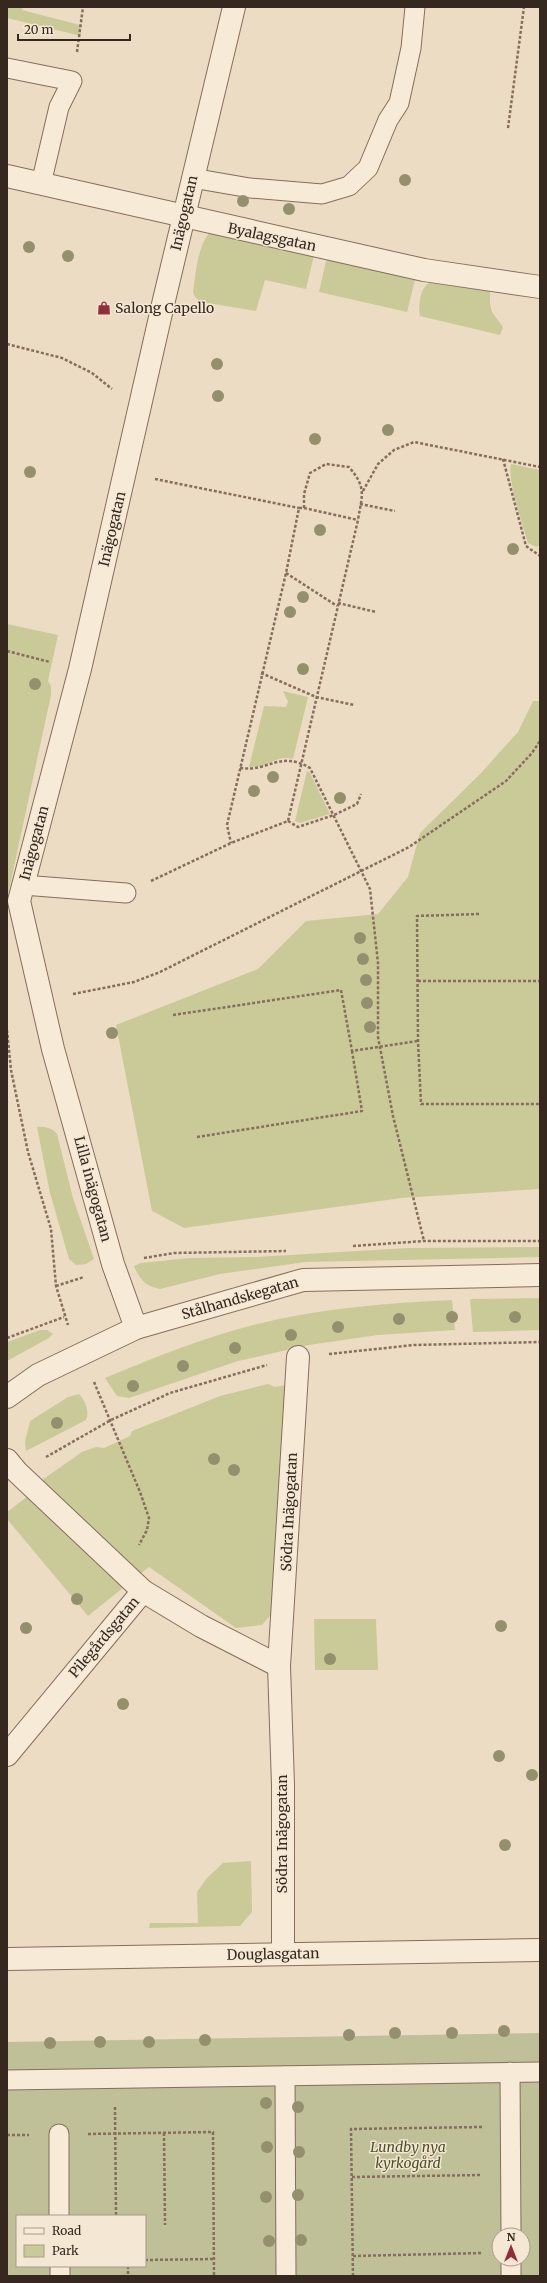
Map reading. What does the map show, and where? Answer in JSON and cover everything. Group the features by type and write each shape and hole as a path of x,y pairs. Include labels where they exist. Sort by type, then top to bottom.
{"street":[{"name":"Inägogatan","path":"53,1049 19,901 80,669 192,178 234,7"},
{"name":"Byalagsgatan","path":"7,176 183,218 424,270 540,287"},
{"name":"Lilla inägogatan","path":"53,1049 113,1264 136,1328"},
{"name":"Stålhandskegatan","path":"7,1397 38,1375 136,1328 303,1280 540,1275"},
{"name":"Södra Inägogatan","path":"283,1954 283,1785 279,1666 298,1357"},
{"name":"Pilegårdsgatan","path":"7,1755 143,1591 10,1471"},
{"path":"143,1591 201,1626 279,1666"},
{"name":"Douglasgatan","path":"7,1959 540,1950"}],"lane":[{"path":"192,178 250,188 322,194 349,186 368,168 388,120 399,103 411,48 415,7"},
{"path":"7,68 72,80 59,107 41,184"},
{"path":"23,885 126,893"},
{"path":"510,2072 511,2227"},
{"path":"7,2080 540,2072"},
{"path":"285,2076 286,2276"},
{"path":"59,2134 59,2215"}],"path":[{"path":"72,80 83,7"},
{"path":"508,128 524,7"},
{"path":"7,344 62,358 92,373 114,390"},
{"path":"362,492 378,464 394,450 414,442 540,467"},
{"path":"503,459 526,546 540,556"},
{"path":"288,821 358,520 362,492 360,480 349,467 326,464 310,474 304,494 304,508"},
{"path":"148,478 358,520"},
{"path":"360,504 395,512"},
{"path":"231,843 227,825 261,673 286,572 299,508"},
{"path":"286,572 338,605 376,612"},
{"path":"7,651 80,669"},
{"path":"261,673 316,697 354,704"},
{"path":"43,1007 65,995 134,982 160,972 293,903 409,846 506,781 532,753 540,741"},
{"path":"240,768 256,769 280,760 301,763 310,768 370,890 376,931 380,1046 393,1116 424,1241"},
{"path":"288,821 298,827 334,815 357,804 361,794"},
{"path":"126,893 231,843 288,821"},
{"path":"479,914 417,916 418,1041 421,1104 540,1104"},
{"path":"418,981 540,981"},
{"path":"173,1015 341,990 362,1111 197,1137"},
{"path":"7,1030 11,1070 28,1152 51,1229 56,1286 64,1317 80,1355 111,1420 149,1518 147,1530 139,1545 119,1570"},
{"path":"352,1051 418,1041"},
{"path":"7,1338 64,1317"},
{"path":"114,2078 116,2215"},
{"path":"353,2276 351,2129 510,2126"},
{"path":"164,2132 165,2225"},
{"path":"7,2135 213,2132 214,2276"},
{"path":"352,2177 511,2175"},
{"path":"353,2256 491,2253"},
{"path":"146,2260 214,2259"}],"green space":[{"path":"7,7 23,7 22,10 80,25 81,36 7,18"},
{"path":"216,232 314,255 306,289 265,280 256,311 201,302 195,297 193,292 199,253 209,233"},
{"path":"332,259 415,280 407,312 319,292 326,261"},
{"path":"431,282 475,286 490,289 490,304 492,312 503,327 500,335 420,316 419,307 422,292 427,284"},
{"path":"511,464 540,470 540,545 536,547 528,543 513,492 510,471"},
{"path":"7,624 58,635 48,681 51,686 51,695 7,899"},
{"path":"283,691 308,697 293,759 282,758 263,766 249,767 264,706 286,707 288,702"},
{"path":"533,701 540,701 540,1189 402,1198 184,1228 152,1211 116,1025 258,969 306,921 378,914 408,877 420,833 481,773 518,732"},
{"path":"307,771 310,773 330,814 300,823 295,821"},
{"path":"37,1127 48,1128 57,1134 73,1198 94,1259 86,1264 76,1265 69,1259 50,1193"},
{"path":"540,1247 540,1257 306,1262 220,1274 160,1289 150,1286 144,1282 138,1275 134,1266 141,1263 189,1258 256,1257 408,1248"},
{"path":"540,1298 540,1330 473,1332 470,1299"},
{"path":"452,1300 455,1330 378,1335 309,1345 238,1361 129,1398 117,1396 105,1378 199,1341 281,1318 354,1307"},
{"path":"40,1330 47,1330 53,1334 49,1338 7,1361 7,1342"},
{"path":"268,1384 275,1387 287,1385 277,1608 262,1625 236,1628 149,1567 88,1616 7,1519 7,1512 45,1483 42,1480 82,1452 96,1447 104,1448 130,1436 132,1431 220,1396"},
{"path":"79,1394 86,1406 86,1420 26,1451 25,1442 30,1421 68,1397"},
{"path":"314,1619 376,1619 378,1670 315,1670"},
{"path":"251,1861 252,1912 240,1926 149,1928 150,1923 198,1923 197,1892 207,1878 223,1863"},
{"name":"Lundby nya kyrkogård","path":"540,2033 540,2276 7,2276 7,2042"}],"place":[{"name":"Salong Capello","path":"104,308"}]}
